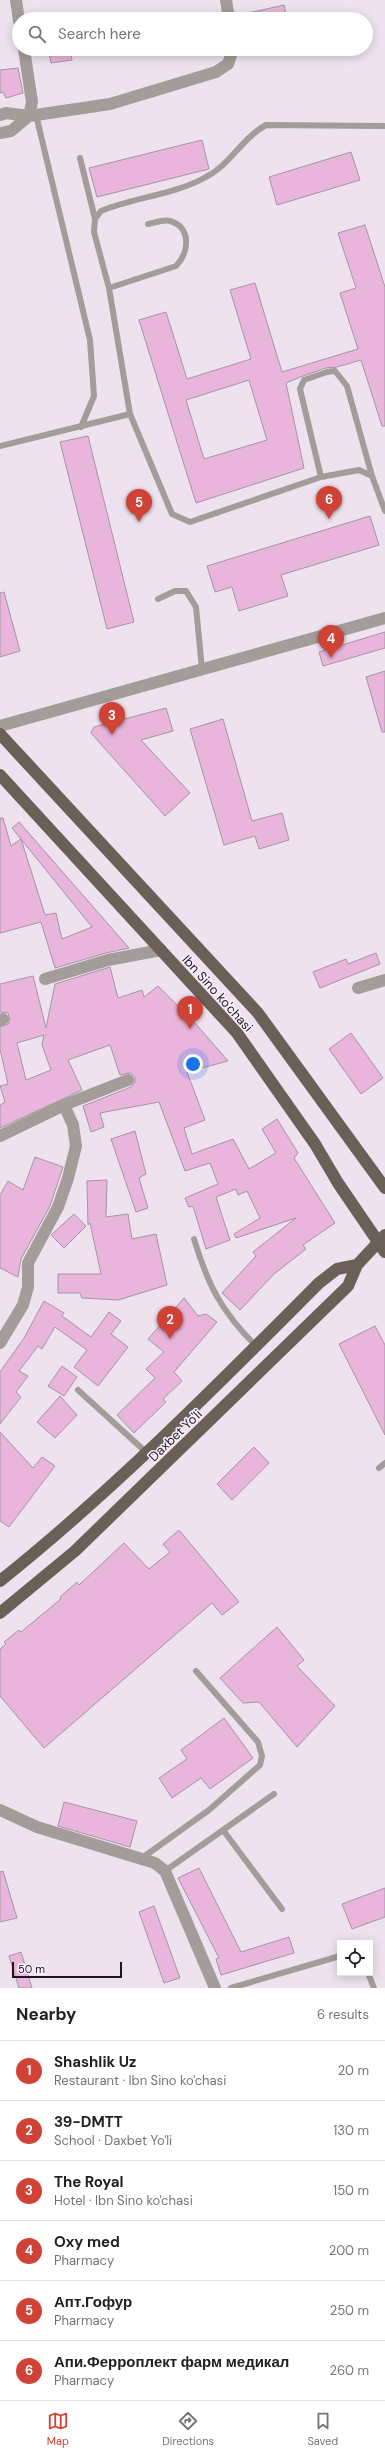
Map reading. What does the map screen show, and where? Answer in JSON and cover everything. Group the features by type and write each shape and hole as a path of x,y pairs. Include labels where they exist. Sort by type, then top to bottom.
{"main road":[{"name":"Ibn Sino ko'chasi","path":"0,734 258,1013 385,1188"},
{"name":"Ibn Sino ko'chasi","path":"0,775 237,1033 315,1144 338,1183 383,1243"},
{"name":"Daxbet Yo'li","path":"0,1581 54,1537 147,1453 319,1283 336,1270 356,1265 383,1243"},
{"name":"Daxbet Yo'li","path":"0,1613 75,1551 348,1286 356,1265"}],"street":[{"path":"16,0 18,12"},
{"path":"226,0 228,12"},
{"path":"25,56 33,116"},
{"path":"0,115 6,113 33,116 110,104 216,72 228,64 231,56"},
{"path":"0,133 11,131 33,116"},
{"path":"0,726 202,668 385,618"},
{"path":"45,978 108,960 161,950"},
{"path":"358,988 385,980"},
{"path":"0,1136 64,1105 128,1080"},
{"path":"0,1343 23,1305 28,1287 28,1263 58,1207 68,1178 76,1146 73,1125 64,1105"},
{"path":"0,1810 37,1827 155,1862 165,1871 215,1988"}],"lane":[{"path":"33,116 90,340 94,396 81,427"},
{"path":"95,219 101,211 113,206 191,185 206,178 216,172 251,136 266,125 385,126"},
{"path":"80,158 95,219 94,232 109,288 130,414 166,504 172,514 182,520 190,522 200,520 321,477 359,470 372,476"},
{"path":"109,288 176,266 184,258 187,246 185,234 178,224 168,220 148,224"},
{"path":"321,477 300,389 304,380 335,371 348,386 372,476 385,511"},
{"path":"0,446 130,414"},
{"path":"158,599 175,591 186,591 196,608 202,668"},
{"path":"194,1239 204,1270 216,1297 239,1329 256,1346"},
{"path":"78,1390 147,1453"},
{"path":"379,1468 385,1463"},
{"path":"142,1858 209,1810 260,1765 262,1756 258,1742 196,1671"},
{"path":"165,1871 274,1794"},
{"path":"223,1830 282,1909"},
{"path":"231,1988 337,1957"},
{"path":"369,1976 374,1988"}],"building":[{"path":"284,5 286,12 253,12"},
{"path":"50,56 71,56 72,60 51,63"},
{"path":"18,68 23,93 6,98 3,92 0,93 0,70"},
{"path":"202,140 209,169 97,197 89,168"},
{"path":"351,152 360,180 277,205 269,177"},
{"path":"365,225 385,287 385,426 382,426 361,360 337,367 326,368 303,376 286,383 304,468 196,503 139,320 166,312 187,379 251,359 230,290 255,283 282,372 358,349 340,293 356,288 338,233","holes":["249,380 267,440 204,459 186,400"]},
{"path":"88,436 134,622 107,629 60,442"},
{"path":"370,516 379,545 281,575 288,596 239,611 232,587 215,592 207,566"},
{"path":"4,592 20,651 0,657 0,593"},
{"path":"385,632 385,648 323,666 319,652"},
{"path":"385,671 385,732 382,732 366,677"},
{"path":"166,708 173,731 141,740 190,793 165,816 91,733 94,727"},
{"path":"223,719 252,821 282,813 289,840 259,849 255,836 224,845 190,729"},
{"path":"0,818 3,818 11,846 21,839 12,828 19,822 129,948 55,968 41,922 0,933","holes":["21,839 92,927 62,939 56,913 45,915"]},
{"path":"376,953 380,964 320,988 313,972 346,959 348,964"},
{"path":"110,967 118,998 142,990 144,997 158,986 181,1009 182,1008 228,1061 187,1072 205,1120 184,1128 192,1154 233,1139 249,1169 276,1153 262,1129 277,1119 298,1153 294,1158 335,1223 303,1245 306,1249 274,1274 240,1310 222,1293 256,1256 253,1252 296,1218 236,1238 234,1234 260,1218 247,1191 238,1195 236,1189 216,1197 230,1240 206,1249 193,1206 189,1207 185,1198 218,1184 210,1163 185,1171 159,1102 100,1113 104,1127 91,1132 83,1106 131,1087 135,1082 135,1077 130,1073 120,1075 110,1045 68,1060 82,1090 0,1128 0,1105 5,1102 0,1086 8,1084 0,1049 0,1027 8,1024 10,1020 8,1013 0,1012 0,984 33,976 46,1028 55,984","holes":["44,1035 42,1045 51,1070 26,1080 17,1043"]},
{"path":"351,1033 383,1078 361,1094 329,1049"},
{"path":"135,1131 146,1174 139,1178 148,1208 136,1212 111,1139"},
{"path":"35,1157 63,1167 50,1206 21,1259 18,1277 0,1268 0,1195 8,1181 23,1190"},
{"path":"107,1180 106,1217 128,1214 132,1239 156,1234 167,1285 118,1300 82,1298 80,1293 58,1293 58,1274 101,1274 90,1223 88,1225 87,1181"},
{"path":"74,1214 86,1226 64,1248 51,1235"},
{"path":"184,1298 198,1316 206,1314 217,1322 174,1372 182,1381 163,1399 166,1402 134,1433 117,1415 155,1378 146,1369 164,1352 148,1339"},
{"path":"44,1301 64,1313 62,1316 91,1337 109,1312 121,1321 111,1334 128,1347 98,1386 74,1367 87,1350 55,1327 42,1349 38,1346 19,1371 28,1376 16,1392 21,1397 0,1424 0,1372 24,1338"},
{"path":"375,1326 385,1345 385,1435 339,1344"},
{"path":"62,1366 77,1377 64,1396 48,1386"},
{"path":"60,1396 77,1415 55,1438 37,1422"},
{"path":"0,1432 33,1468 42,1457 55,1466 9,1527 0,1521"},
{"path":"254,1447 269,1463 232,1500 217,1484"},
{"path":"179,1530 239,1602 222,1615 212,1603 44,1748 0,1696 0,1649 6,1644 4,1642 19,1630 21,1632 61,1599 60,1597 77,1582 79,1585 124,1543 149,1569 170,1552 163,1544"},
{"path":"277,1627 304,1660 297,1666 335,1706 297,1747 259,1702 243,1703 220,1678"},
{"path":"224,1718 253,1758 210,1789 201,1778 172,1798 159,1778 187,1759 181,1750"},
{"path":"64,1802 137,1821 130,1847 58,1826"},
{"path":"199,1868 241,1952 289,1937 294,1953 221,1975 216,1959 219,1958 178,1878"},
{"path":"3,1871 17,1918 0,1922 0,1872"},
{"path":"385,1888 385,1917 352,1929 342,1904"},
{"path":"154,1906 180,1978 164,1983 139,1912"},
{"path":"21,1952 32,1988 19,1988 9,1956"}],"place":[{"name":"Апи.Ферроплект фарм медикал","path":"329,519"},
{"name":"Апт.Гофур","path":"139,522"},
{"name":"Oxy med","path":"331,658"},
{"name":"The Royal","path":"112,735"},
{"name":"Shashlik Uz","path":"190,1029"},
{"name":"39-DMTT","path":"170,1339"}]}
